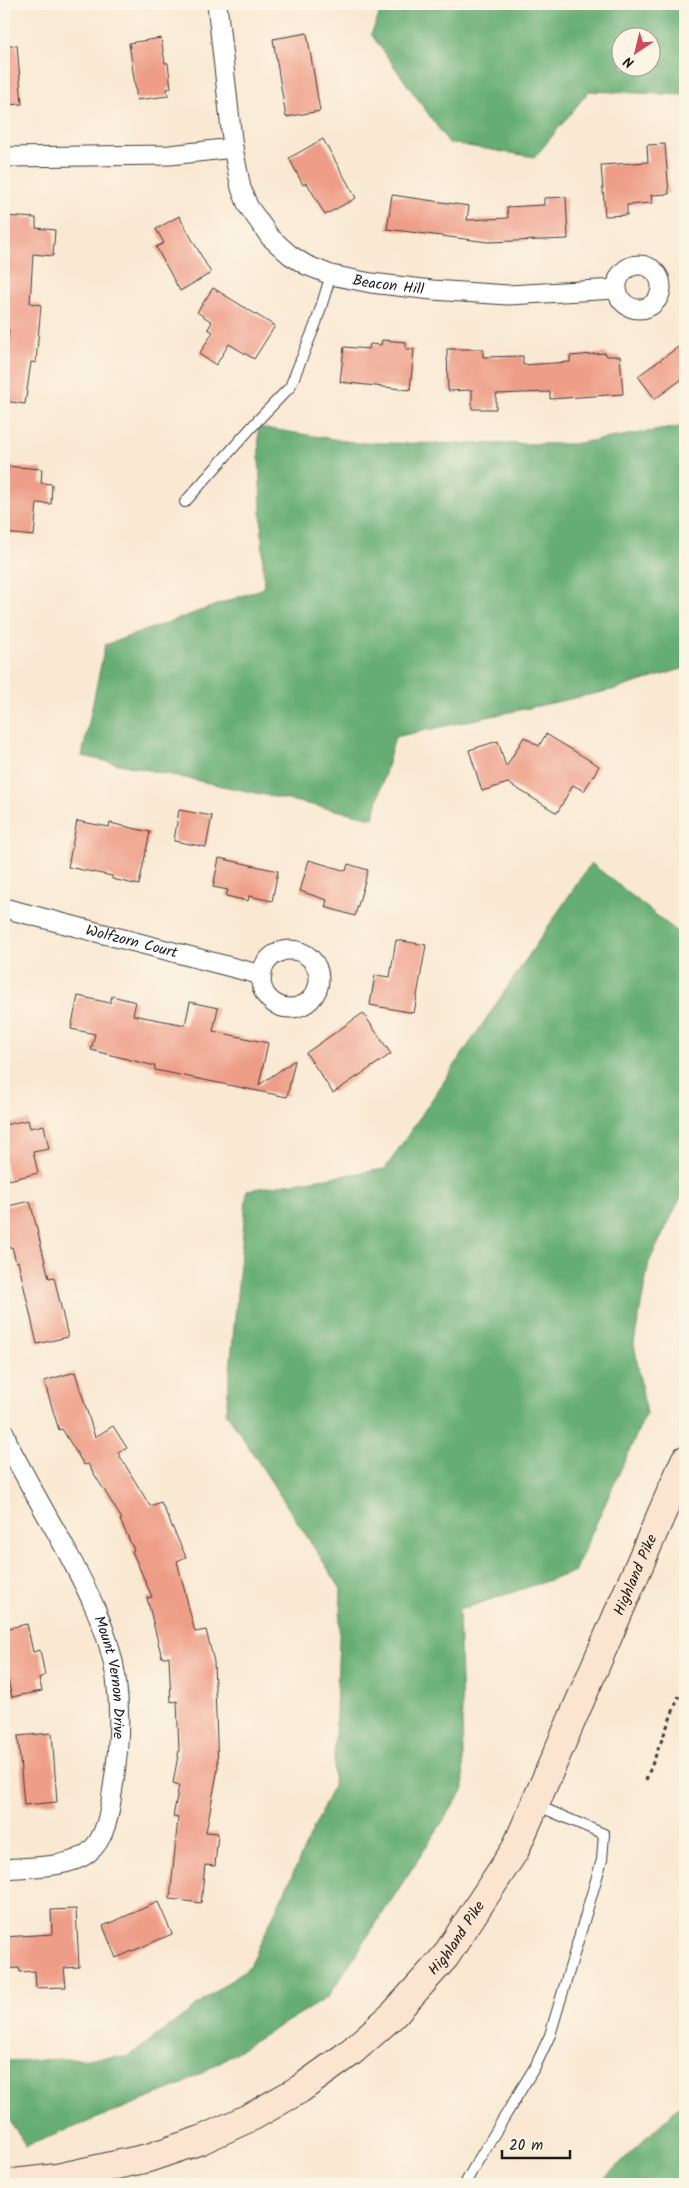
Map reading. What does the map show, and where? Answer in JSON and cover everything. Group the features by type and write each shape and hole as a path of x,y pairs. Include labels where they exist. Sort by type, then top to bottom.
{"main road":[{"name":"Highland Pike","path":"6,2184 57,2178 148,2158 210,2136 253,2116 300,2089 350,2053 394,2015 445,1957 515,1850 685,1460"}],"street":[{"name":"Beacon Hill","path":"217,4 233,148 244,197 248,206 270,237 290,255 331,275 371,283 432,290 508,294 616,289"},
{"path":"4,158 170,155 233,148"},
{"name":"Wolfzorn Court","path":"4,908 262,975"},
{"name":"Mount Vernon Drive","path":"4,1432 8,1446 82,1579 103,1630 116,1676 119,1717 118,1758 110,1810 102,1837 89,1853 77,1859 54,1865 4,1869"}],"lane":[{"path":"185,502 290,387 316,323 331,275"},
{"path":"465,2184 536,2065 550,2035 602,1860 604,1834 535,1805"}],"path":[{"path":"646,1780 679,1696"}],"green space":[{"path":"384,4 685,4 685,95 589,91 535,157 449,143 371,34"},
{"path":"685,426 685,668 616,689 395,737 373,818 82,756 105,645 264,588 258,427 358,443 572,444"},
{"path":"591,863 685,938 685,1189 649,1262 634,1343 646,1414 574,1572 459,1610 464,1789 328,1997 180,2086 26,2146 4,2112 4,2061 128,2057 250,1966 333,1787 341,1589 226,1412 247,1190 385,1169"},
{"path":"685,2101 685,2184 598,2184"}],"building":[{"path":"307,33 320,111 286,117 273,39"},
{"path":"161,38 165,63 168,63 171,88 167,89 168,96 137,100 129,43"},
{"path":"17,45 22,104 4,105 4,46"},
{"path":"323,139 356,198 325,215 307,183 303,185 289,158"},
{"path":"665,144 669,194 651,195 652,203 627,205 627,215 605,216 601,165 648,162 647,145"},
{"path":"392,195 469,206 467,220 508,218 507,207 544,205 544,198 566,197 568,239 488,242 387,229"},
{"path":"4,216 36,218 36,228 55,230 53,256 33,254 30,303 41,305 36,363 31,362 25,404 4,401 4,379 9,330 4,329"},
{"path":"179,216 211,273 180,291 156,247 164,243 156,229"},
{"path":"213,288 275,326 254,359 229,344 216,365 199,354 213,332 208,329 212,322 197,312"},
{"path":"382,340 406,342 406,349 414,349 410,390 340,382 344,347 369,349 370,344 381,345"},
{"path":"685,342 685,377 655,399 638,376"},
{"path":"447,349 483,349 483,357 523,356 523,365 570,362 570,356 605,353 607,356 620,356 623,394 550,399 550,392 496,394 496,409 472,409 472,390 448,391"},
{"path":"4,466 42,469 41,483 52,484 51,504 37,503 34,536 4,533"},
{"path":"546,734 599,766 584,791 573,785 557,813 508,783 482,791 469,750 498,741 506,767 524,737 539,746"},
{"path":"179,810 212,816 206,847 174,841"},
{"path":"77,821 109,827 110,823 150,832 139,885 112,879 112,876 68,867"},
{"path":"219,858 278,871 272,901 249,896 248,901 226,896 228,890 213,887"},
{"path":"309,860 346,871 348,864 368,870 355,916 325,907 327,900 300,891"},
{"path":"396,940 426,945 414,1013 370,1005 375,975 390,977"},
{"path":"78,996 110,1003 112,996 136,1002 133,1015 185,1025 190,1002 218,1008 213,1031 268,1043 259,1085 295,1060 287,1097 155,1070 155,1066 91,1050 95,1034 71,1029"},
{"path":"363,1013 391,1054 333,1093 306,1053"},
{"path":"28,1120 30,1128 44,1125 49,1149 33,1152 38,1173 9,1180 4,1158 4,1125"},
{"path":"30,1201 49,1278 54,1277 68,1337 37,1344 18,1261 16,1262 12,1247 8,1248 4,1232 4,1207"},
{"path":"75,1372 95,1437 113,1426 127,1448 118,1453 150,1506 161,1502 186,1557 177,1561 195,1632 206,1630 214,1662 218,1768 206,1832 218,1833 215,1866 205,1865 201,1903 170,1899 178,1818 173,1817 179,1785 173,1783 179,1750 177,1701 171,1702 169,1656 162,1658 147,1598 152,1597 120,1520 122,1519 88,1464 84,1465 62,1429 59,1430 44,1381"},
{"path":"27,1624 33,1652 40,1650 45,1675 39,1678 42,1691 12,1697 4,1663 4,1629"},
{"path":"52,1733 57,1802 24,1805 18,1736"},
{"path":"158,1902 172,1934 116,1958 103,1926"},
{"path":"76,1909 79,1967 64,1968 66,1987 36,1988 35,1971 20,1972 19,1968 4,1969 4,1937 52,1934 51,1910"}]}
